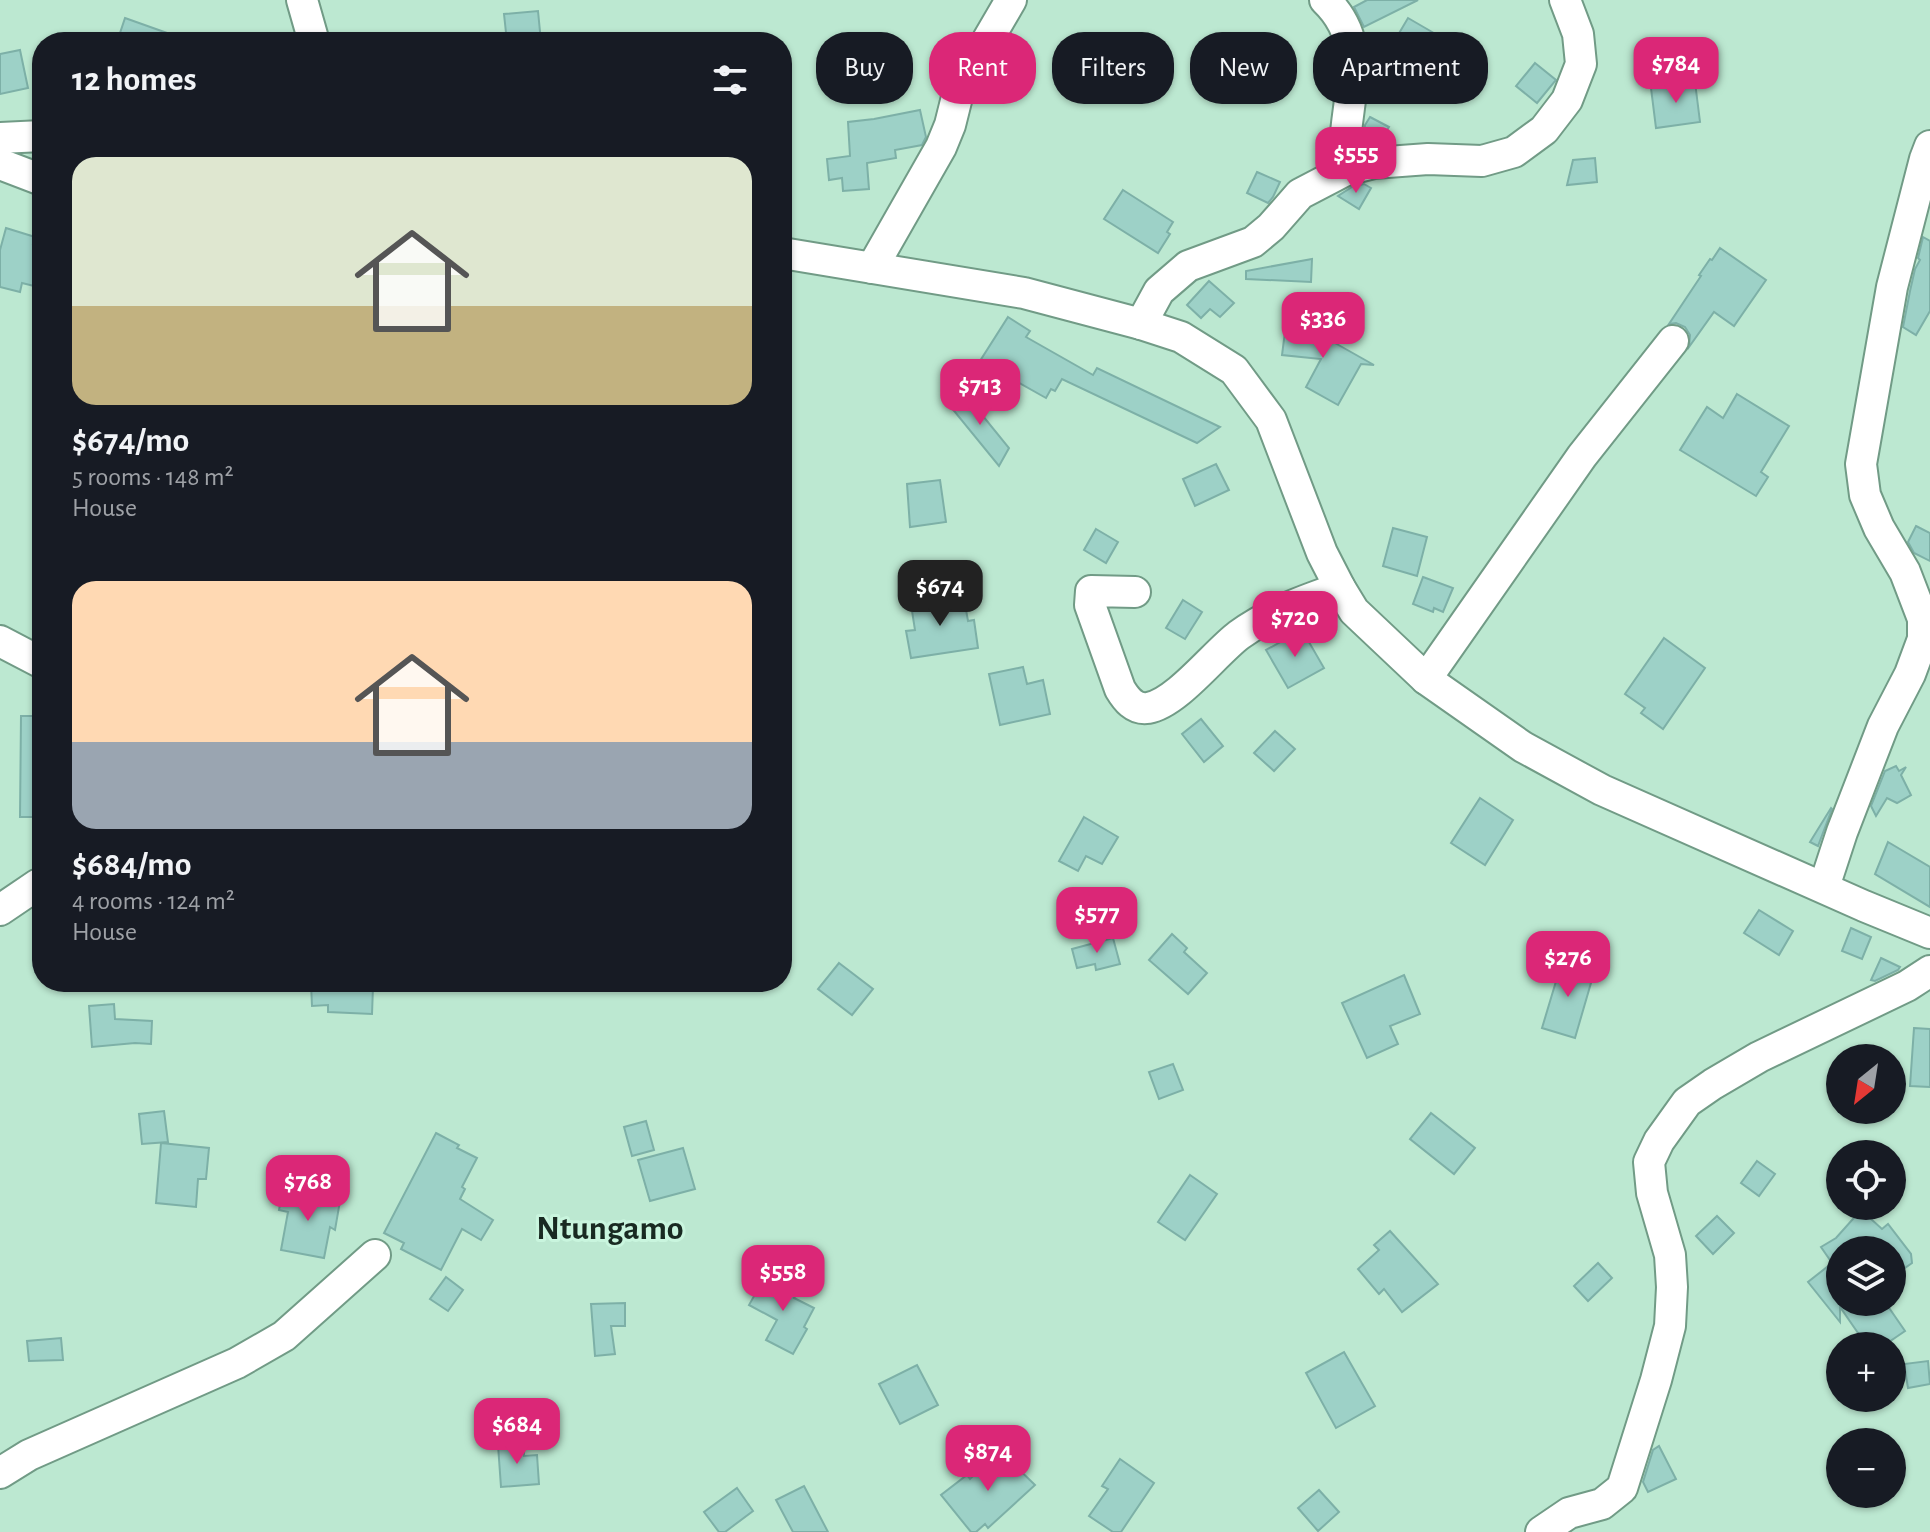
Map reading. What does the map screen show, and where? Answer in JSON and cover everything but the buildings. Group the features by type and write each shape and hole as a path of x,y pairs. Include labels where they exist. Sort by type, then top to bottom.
{"street":[{"path":"302,0 311,32"},
{"path":"872,268 941,147 959,89 1011,0"},
{"path":"1325,0 1335,9 1350,38 1354,61 1345,147 1346,170"},
{"path":"1141,324 1159,291 1188,266 1253,242 1300,194 1346,170 1374,163 1428,159 1482,161 1514,152 1544,130 1567,100 1581,64 1578,34 1565,0"},
{"path":"0,138 32,136"},
{"path":"1824,887 1883,726 1910,674 1923,639 1923,619 1905,572 1879,528 1865,495 1861,464 1892,287 1930,146"},
{"path":"0,164 32,176"},
{"path":"792,255 1024,293 1181,337 1234,370 1271,420 1322,553 1340,588 1354,611 1426,679 1523,747 1602,790 1930,933"},
{"path":"1426,679 1582,456 1673,341"},
{"path":"1135,592 1091,591 1090,605 1120,689 1126,699 1136,706 1147,708 1171,698 1242,633 1299,602 1340,588"},
{"path":"0,641 32,658"},
{"path":"0,910 32,888"},
{"path":"1541,1532 1569,1513 1602,1504 1622,1488 1643,1425 1670,1326 1670,1255 1652,1193 1649,1162 1666,1130 1687,1102 1713,1084 1759,1057 1907,986 1930,971"},
{"path":"0,1473 29,1455 237,1363 284,1336 375,1255"}],"district":[{"name":"Ntungamo","path":"610,1229"}]}
